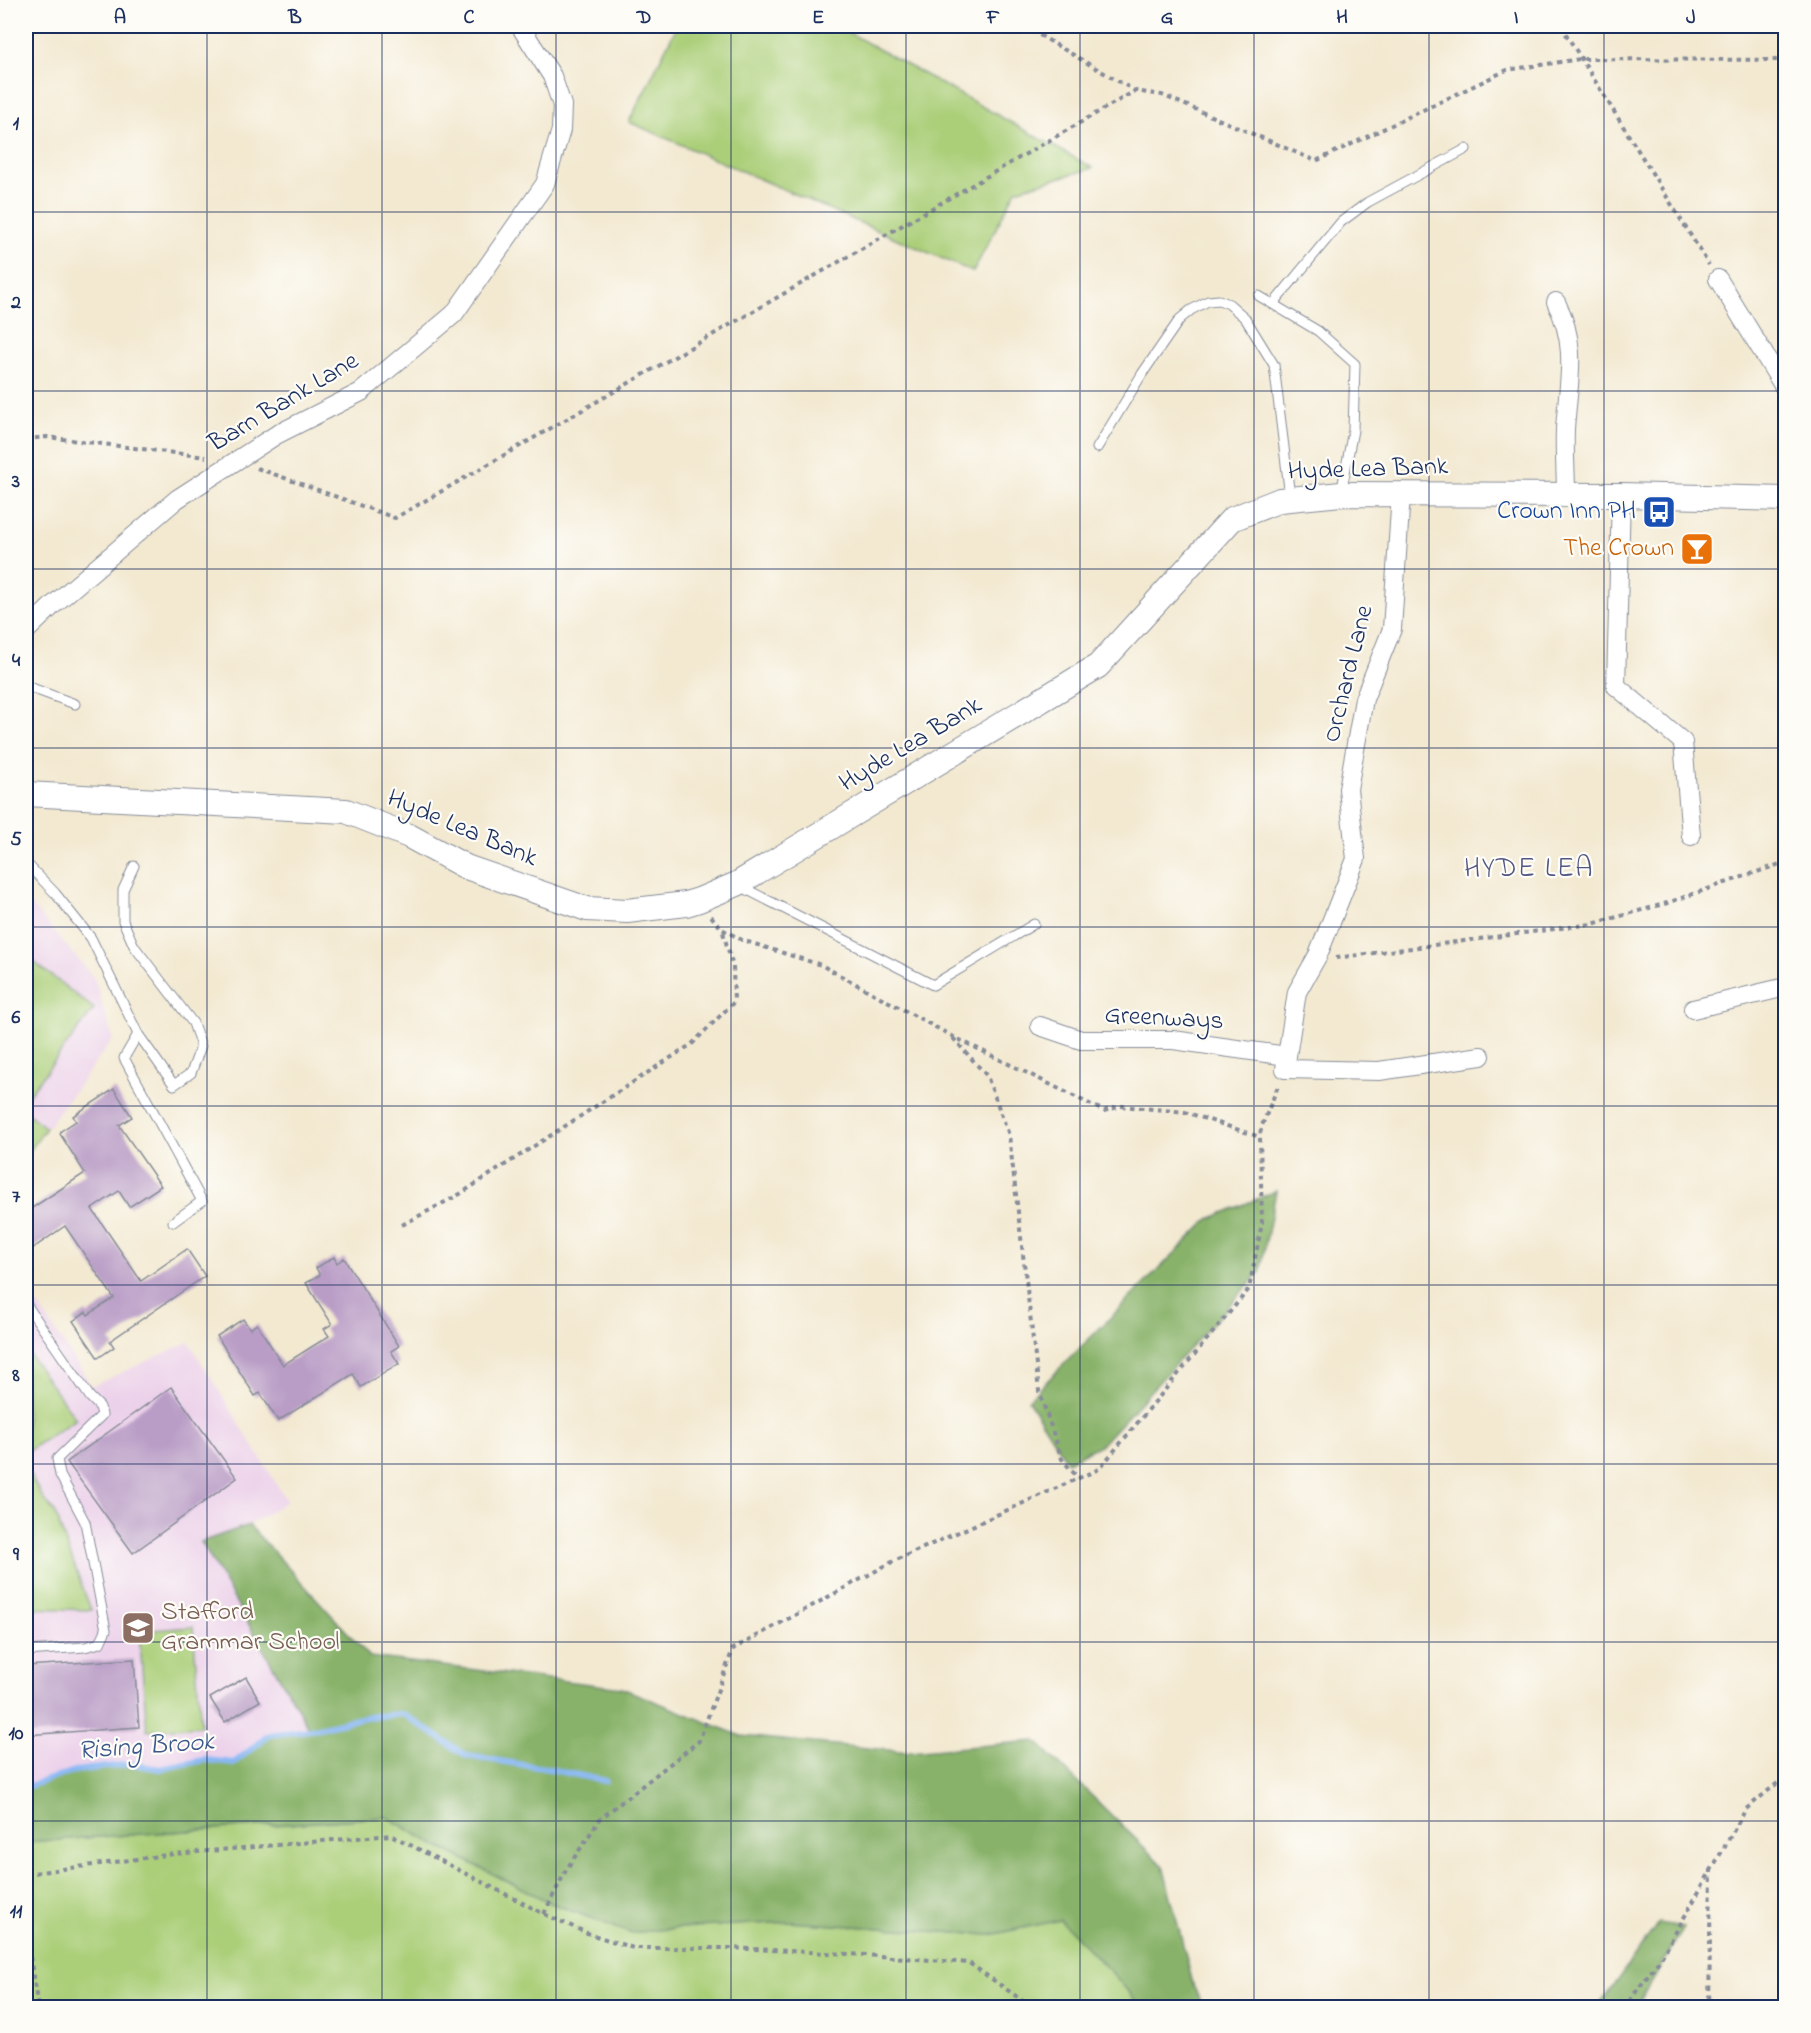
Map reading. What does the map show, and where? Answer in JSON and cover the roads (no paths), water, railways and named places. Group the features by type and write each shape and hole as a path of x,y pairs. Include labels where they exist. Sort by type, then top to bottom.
{"street":[{"name":"Barn Bank Lane","path":"26,631 177,499 276,435 361,392 453,314 545,184 561,130 562,105 552,76 520,26"},
{"path":"1718,279 1785,390"},
{"path":"1556,302 1566,320 1570,347 1570,382 1565,430 1566,495"},
{"name":"Hyde Lea Bank","path":"26,794 346,811 409,836 466,867 587,909 627,911 699,900 737,884 1098,666 1232,519 1280,501 1341,494 1621,495 1785,499"},
{"name":"Orchard Lane","path":"1286,1062 1297,992 1318,955 1356,860 1348,789 1364,699 1392,629 1401,494"},
{"path":"1621,495 1616,686 1683,742 1690,836"},
{"path":"1693,1009 1785,987"},
{"name":"Greenways","path":"1040,1026 1081,1040 1173,1040 1286,1062 1379,1071 1482,1056"}],"lane":[{"path":"1274,303 1341,222 1368,202 1466,149"},
{"path":"1259,296 1318,331 1355,364 1353,430 1341,494"},
{"path":"1097,448 1142,374 1180,319 1208,301 1220,300 1245,318 1274,365 1290,499"},
{"path":"26,686 75,704"},
{"path":"26,863 55,893 91,938 138,1034 174,1085 191,1073 201,1046 193,1023 134,946 123,921 123,890 134,866"},
{"path":"737,884 933,985 1034,924"},
{"path":"138,1034 124,1058 202,1201 173,1222"},
{"path":"26,1304 90,1397 100,1407 102,1415 57,1459 60,1475 85,1522 106,1630 100,1643 86,1647 26,1651"}],"waterway":[{"name":"Rising Brook","path":"26,1787 75,1771 131,1764 160,1769 205,1760 234,1763 269,1735 310,1730 365,1717 403,1714 467,1756 544,1768 605,1781"}],"place":[{"name":"Crown Inn PH","path":"1659,512"},
{"name":"The Crown","path":"1697,549"},
{"name":"Stafford Grammar School","path":"138,1628"}],"district":[{"name":"HYDE LEA","path":"1529,869"}]}
